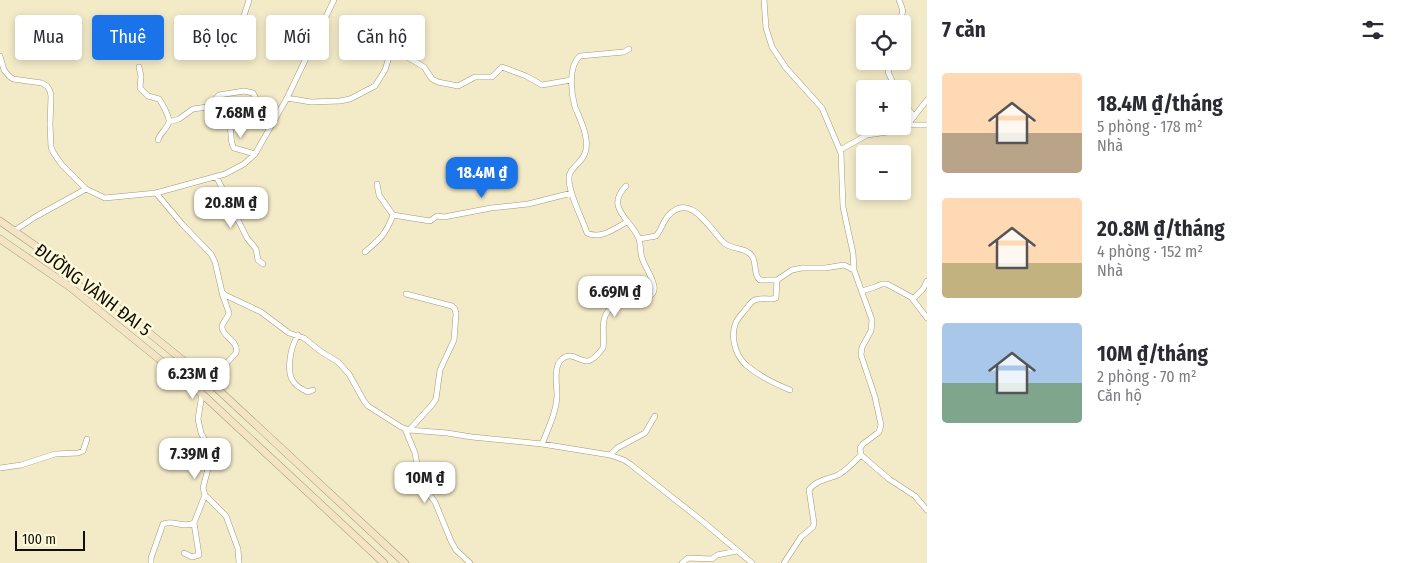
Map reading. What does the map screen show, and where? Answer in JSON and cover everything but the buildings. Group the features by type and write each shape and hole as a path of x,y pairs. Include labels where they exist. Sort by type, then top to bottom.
{"main road":[{"name":"ĐƯỜNG VÀNH ĐAI 5","path":"0,221 80,277 209,382 405,563"},
{"name":"ĐƯỜNG VÀNH ĐAI 5","path":"0,239 70,287 202,394 384,563"}],"street":[{"path":"244,15 249,0"},
{"path":"326,15 334,0"},
{"path":"764,0 766,28 772,47 786,68 822,108 840,150 844,214 853,253 854,270 871,315 872,331 861,351 875,397 881,425 879,432 860,448 860,455 839,474 811,487 809,490 813,527 801,537 784,563"},
{"path":"899,0 904,10 903,15"},
{"path":"627,222 605,234 597,236 587,233 572,193 568,176 586,154 587,144 574,104 573,88 570,80 576,59 580,56 624,52 629,49"},
{"path":"287,98 312,102 350,99 375,86 385,70 390,54 396,51 424,67 435,81 455,86 461,85 475,77 492,77 502,67 526,76 542,85 570,80"},
{"path":"0,56 2,70 9,76 14,79 36,82 47,86 51,96 50,142 53,152 66,170 86,189 106,198 156,193 225,174 244,164 255,154 287,98 305,60"},
{"path":"139,67 141,76 140,88 148,96 159,99 162,102 169,122"},
{"path":"158,140 169,122 179,119 193,109 207,107 219,95 244,90 253,93 266,116 274,121"},
{"path":"911,121 927,100"},
{"path":"911,113 914,117"},
{"path":"911,125 927,125"},
{"path":"229,126 231,129 231,142 234,148 255,154"},
{"path":"840,150 867,135"},
{"path":"216,176 247,238 256,249 258,260 263,264"},
{"path":"377,184 379,195 393,215 430,221 437,216 444,217 491,208 528,204 572,193"},
{"path":"542,444 556,405 557,369 559,363 568,356 591,360 603,348 604,324 607,311 617,304 647,298 654,292 653,283 642,258 639,239 618,208 621,191 626,186"},
{"path":"14,231 35,217 86,189"},
{"path":"156,193 211,254 215,262 229,313 222,327 237,349 236,353 209,382"},
{"path":"639,239 656,236 669,215 678,208 687,207 728,245 749,253 754,260 758,279 777,280 792,270 802,268 826,268 844,265 854,270"},
{"path":"365,252 388,230 393,215"},
{"path":"777,280 776,298 773,300 761,298 754,300 737,320 734,335 735,349 749,368 790,390"},
{"path":"914,299 927,281"},
{"path":"862,291 884,284 914,299 927,318"},
{"path":"222,292 261,312 289,333 304,338 344,367 368,406 407,429 542,444 610,455 624,460 702,520 752,563"},
{"path":"406,294 452,306 456,314 454,340 440,370 436,399 432,406 407,429"},
{"path":"298,335 292,350 289,369 290,377 298,388 308,392 314,390"},
{"path":"202,394 198,419 201,433 212,453 203,488 206,495 226,516 238,549 239,563"},
{"path":"610,455 617,448 645,433 655,416"},
{"path":"407,429 415,453 420,482 435,502 456,550 470,563"},
{"path":"0,468 21,465 55,454 78,453 83,451 87,438"},
{"path":"860,455 889,479 915,496 927,510"},
{"path":"184,552 192,557 199,555 194,523 206,495"},
{"path":"151,563 163,524 170,522 186,526 194,523"},
{"path":"682,563 688,558 712,559 717,554 737,551"}]}
